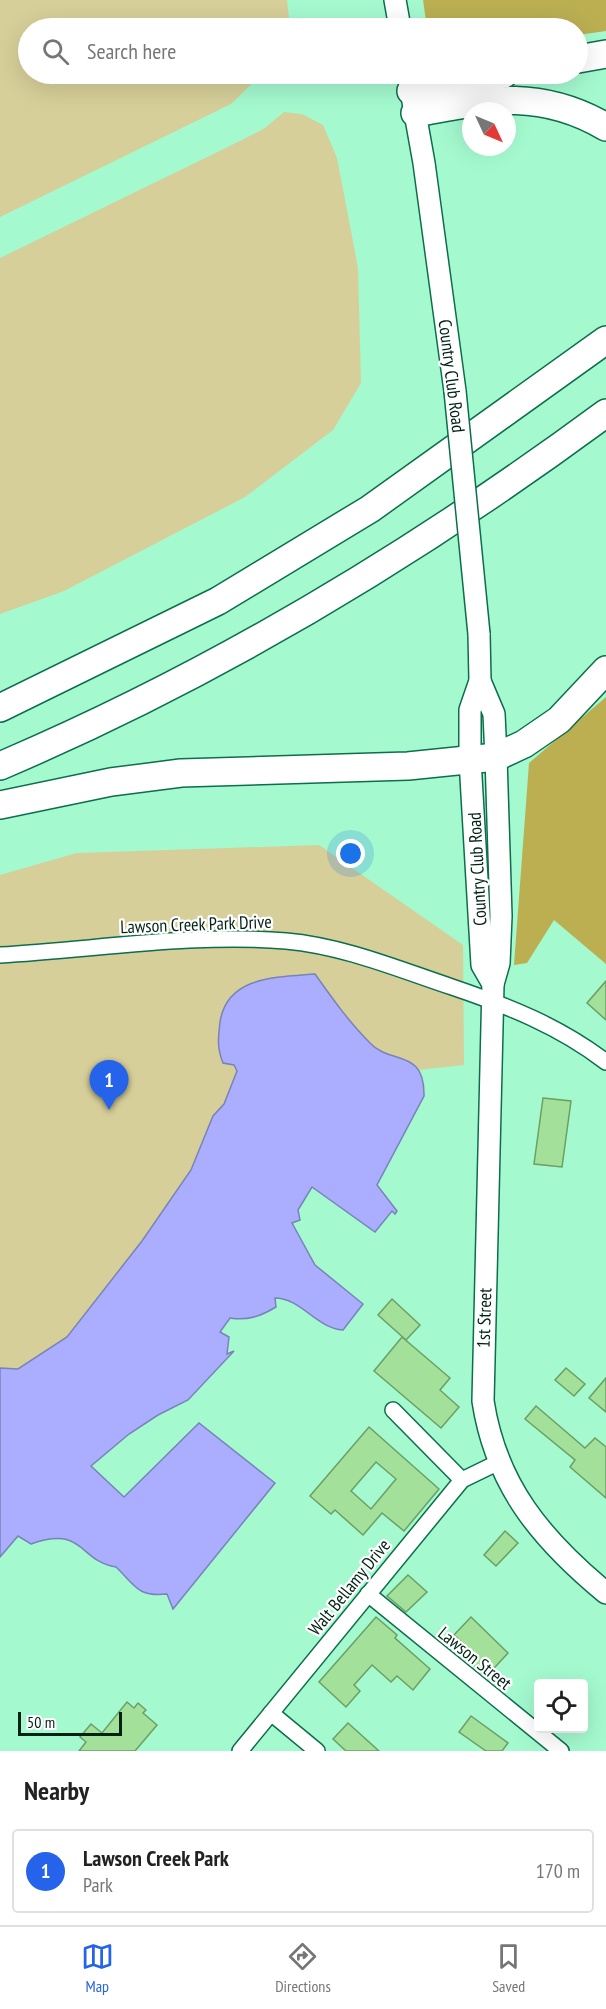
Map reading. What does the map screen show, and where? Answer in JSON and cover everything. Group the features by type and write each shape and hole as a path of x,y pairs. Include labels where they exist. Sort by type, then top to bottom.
{"highway":[{"path":"588,58 606,54"},
{"path":"411,93 455,84"},
{"path":"411,93 484,101 523,99 566,108 606,127"},
{"path":"370,509 449,446 562,365 606,329"},
{"path":"0,708 218,602 370,509 606,340"},
{"path":"0,766 191,676 341,591 439,531 606,413"},
{"path":"0,805 111,782 181,773 408,766 483,759 524,744 559,720 606,670"}],"main road":[{"path":"395,0 398,18"},
{"name":"Country Club Road","path":"411,93 455,391 479,634 480,681 470,710 483,759 483,965 493,992"},
{"name":"1st Street","path":"493,992 483,1381 487,1426 499,1462 524,1509 565,1557 606,1593"}],"street":[{"name":"Lawson Creek Park Drive","path":"0,955 212,940 286,941 358,955 493,992 553,1026 606,1062"},
{"path":"393,1410 462,1480"},
{"name":"Walt Bellamy Drive","path":"240,1751 462,1480 499,1462"},
{"name":"Lawson Street","path":"368,1594 561,1751"},
{"path":"272,1713 317,1751"}],"shaded area":[{"path":"0,0 287,0 289,18 18,18 18,84 252,84 231,104 0,217"},
{"path":"423,0 606,0 606,31 588,34 588,18 426,18"},
{"path":"284,112 302,114 323,125 337,158 358,268 361,383 333,430 245,497 64,591 0,614 0,258 240,141 265,128"},
{"path":"606,697 606,964 554,920 527,963 514,965 529,763"},
{"path":"319,845 463,945 464,1065 418,1070 407,1061 373,1047 351,1024 315,974 258,981 234,1065 237,1070 224,1104 213,1116 191,1170 142,1241 67,1337 18,1369 0,1368 0,875 77,853"}],"water":[{"path":"315,974 334,1001 370,1043 378,1050 413,1064 423,1081 424,1096 377,1185 397,1211 395,1214 392,1211 375,1232 312,1187 298,1210 300,1220 292,1223 315,1265 363,1304 343,1330 325,1324 293,1303 275,1298 276,1307 265,1313 249,1318 230,1318 220,1332 229,1337 227,1354 234,1351 188,1400 158,1415 129,1434 91,1466 124,1497 199,1423 275,1483 173,1609 167,1594 143,1592 116,1567 104,1564 72,1541 49,1539 31,1544 18,1536 0,1557 0,1368 18,1369 67,1337 142,1241 191,1170 213,1116 224,1104 237,1071 234,1065 223,1063 218,1043 220,1022 232,996 243,987 270,978"}],"building":[{"path":"606,981 606,1020 587,1003"},
{"path":"543,1098 571,1101 562,1167 534,1164"},
{"path":"392,1299 420,1325 406,1340 378,1315"},
{"path":"402,1337 450,1378 440,1390 459,1407 441,1428 374,1371"},
{"path":"566,1368 585,1384 574,1396 555,1380"},
{"path":"606,1378 606,1412 589,1398"},
{"path":"536,1406 585,1448 595,1438 606,1447 606,1498 570,1467 575,1460 525,1419"},
{"path":"369,1427 439,1489 404,1531 382,1513 363,1535 335,1510 331,1514 310,1496","holes":["376,1462 396,1479 371,1509 351,1491"]},
{"path":"505,1531 518,1543 496,1566 484,1555"},
{"path":"408,1575 427,1592 406,1612 387,1596"},
{"path":"376,1617 397,1635 395,1638 430,1669 413,1690 397,1676 391,1682 372,1665 354,1685 360,1691 346,1707 319,1682"},
{"path":"471,1617 508,1653 486,1677 473,1664 479,1657 454,1635"},
{"path":"127,1702 134,1708 138,1703 146,1710 143,1713 157,1725 135,1751 79,1751 86,1742 80,1737 91,1724 102,1733"},
{"path":"471,1716 508,1743 502,1751 486,1751 459,1732"},
{"path":"348,1723 379,1751 346,1751 333,1739"}],"place":[{"name":"Lawson Creek Park","path":"109,1110"}]}
